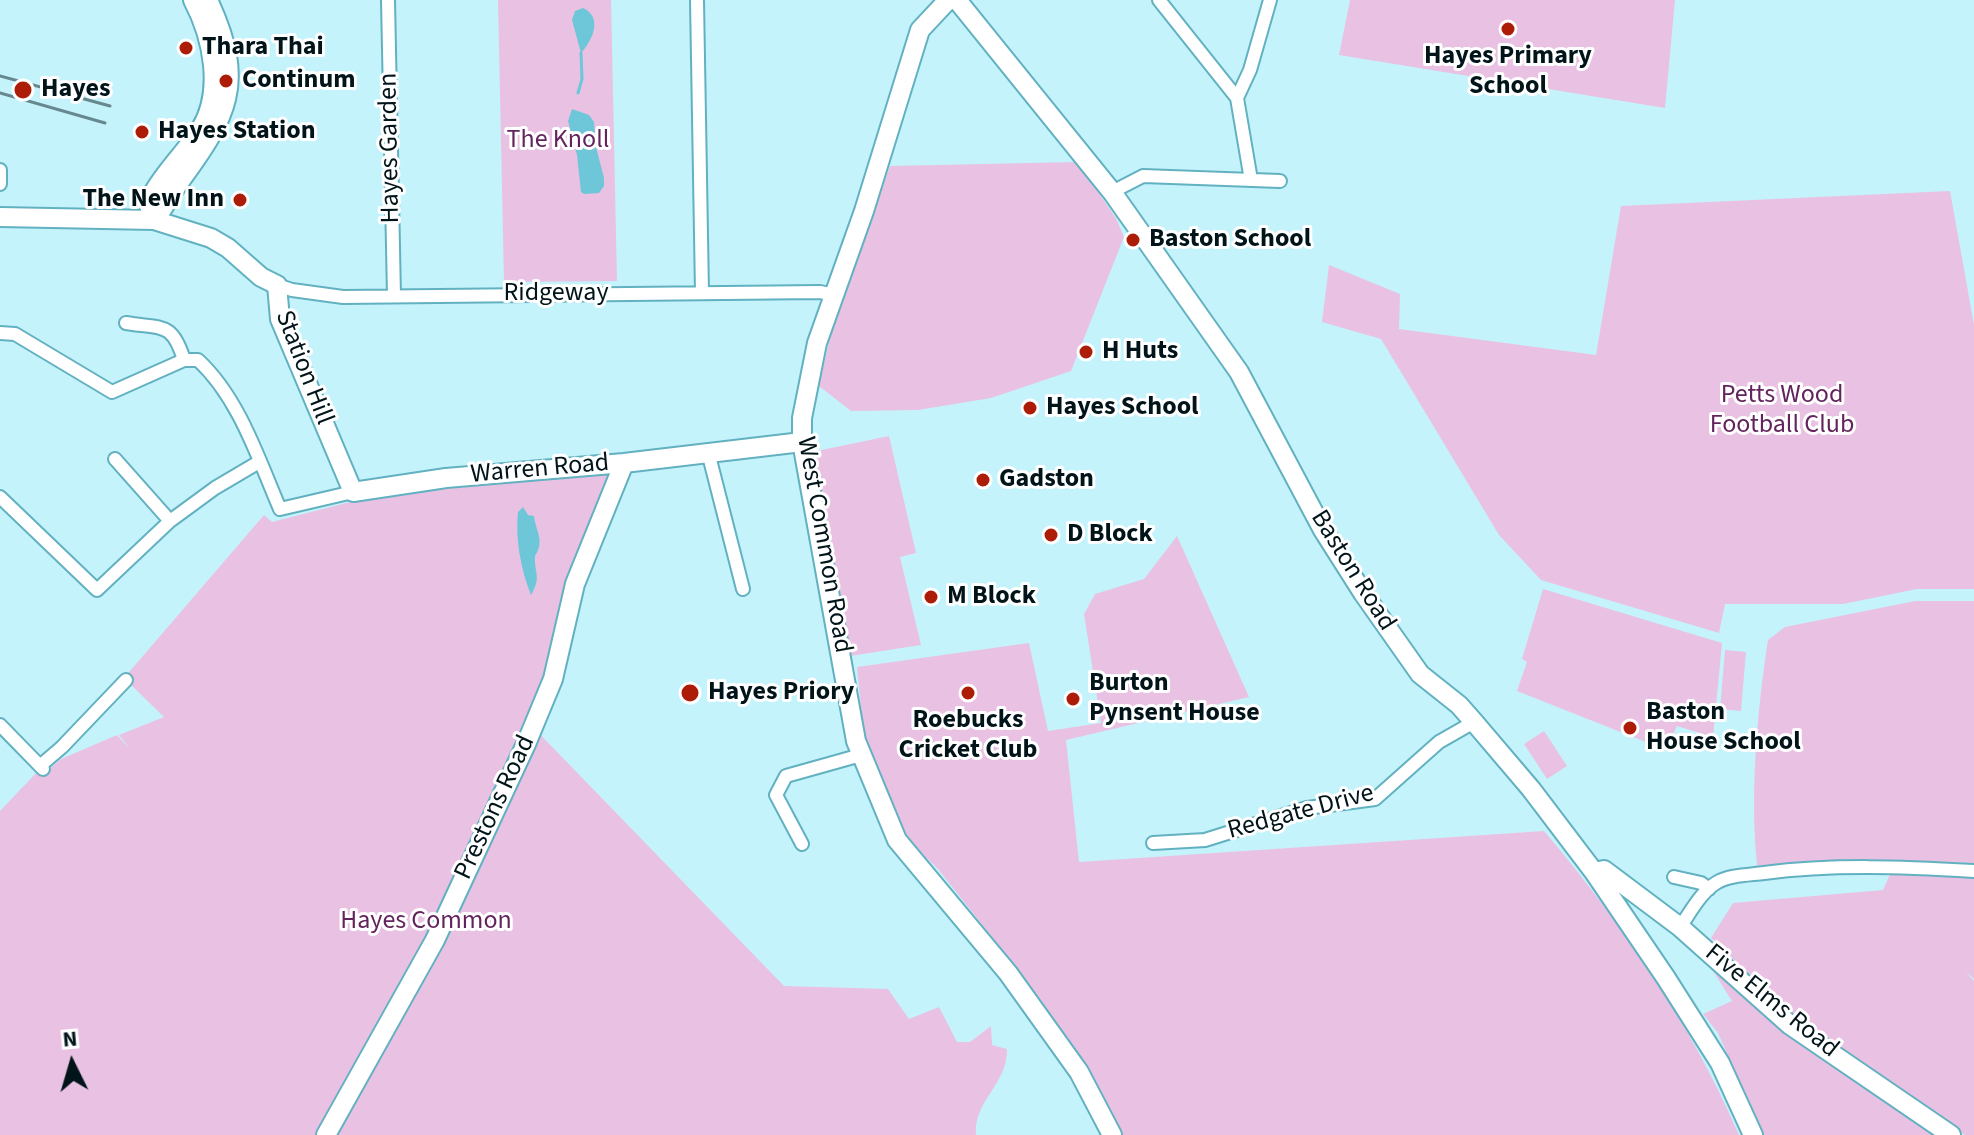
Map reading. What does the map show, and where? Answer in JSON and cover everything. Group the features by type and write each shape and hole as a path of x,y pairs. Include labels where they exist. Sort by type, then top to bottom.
{"street":[{"path":"154,220 150,209 152,195 201,128 212,97 213,71 208,39 193,0"},
{"path":"154,220 214,134 226,105 226,50 208,0"},
{"name":"Hayes Garden","path":"388,0 394,296"},
{"path":"697,0 702,293"},
{"name":"West Common Road","path":"948,0 920,30 864,211 814,356 802,418 802,442 856,741 897,840 1008,973 1079,1072 1112,1135"},
{"name":"Baston Road","path":"957,0 1112,192 1239,372 1323,530 1420,674 1459,705 1474,722 1531,789 1594,872 1720,1063 1753,1135"},
{"path":"1159,0 1237,98 1251,180"},
{"path":"1237,98 1250,70 1270,0"},
{"path":"0,170 0,184"},
{"path":"1112,192 1143,176 1280,181"},
{"name":"Station Hill","path":"0,217 154,220 219,242 261,277 277,285 280,319 353,492"},
{"name":"Ridgeway","path":"277,285 321,296 820,292 835,295"},
{"path":"126,323 169,331 177,338 184,360"},
{"path":"0,333 15,334 112,392 184,360 198,360 215,376 234,407 259,462 215,488 170,521 97,590 0,497"},
{"name":"Warren Road","path":"259,462 280,509 353,492 446,478 624,463 802,442"},
{"path":"708,452 743,589"},
{"path":"115,459 170,521"},
{"name":"Prestons Road","path":"326,1135 435,940 526,744 553,679 575,584 624,463"},
{"path":"0,725 42,767 126,680"},
{"name":"Redgate Drive","path":"1153,843 1205,840 1307,808 1375,799 1439,742 1474,722"},
{"path":"802,844 776,795 786,776 861,755"},
{"path":"1680,927 1709,889 1717,882 1733,877 1851,865 1974,871"},
{"name":"Five Elms Road","path":"1594,872 1604,870 1680,927 1790,1025 1951,1135"},
{"path":"1674,877 1701,883 1709,889"}],"green space":[{"name":"The Knoll","path":"498,0 611,0 617,281 504,282"},
{"name":"Hayes Primary School","path":"1350,0 1675,0 1665,108 1339,55"},
{"path":"1077,162 1116,218 1124,237 1071,371 991,398 918,410 851,411 819,386 834,321 890,166"},
{"name":"Petts Wood Football Club","path":"1950,191 1974,325 1974,589 1917,589 1843,604 1725,604 1719,633 1541,580 1499,535 1381,339 1322,322 1329,265 1400,294 1399,329 1596,355 1621,206"},
{"path":"889,436 916,553 900,557 921,645 850,656 812,452"},
{"name":"Hayes Common","path":"612,470 549,676 528,722 784,986 888,989 909,1019 939,1007 957,1042 970,1042 991,1026 992,1045 1007,1049 1006,1061 980,1112 976,1135 0,1135 0,811 37,772 41,776 61,759 117,735 131,750 119,735 164,717 124,678 264,515 272,522 385,493"},
{"path":"1177,536 1249,697 1066,740 1079,862 1544,831 1601,902 1653,976 1699,1054 1739,1135 1122,1135 1085,1064 1002,950 938,869 903,836 864,740 857,667 1029,643 1048,731 1101,723 1084,614 1095,594 1144,579"},
{"path":"1543,589 1722,643 1713,737 1677,726 1666,750 1517,691 1527,662 1522,659"},
{"path":"1915,601 1974,601 1974,863 1848,859 1758,872 1754,816 1756,756 1768,640 1785,627"},
{"path":"1725,650 1746,652 1741,711 1720,709"},
{"path":"1544,731 1567,766 1547,779 1524,744"},
{"path":"1891,872 1974,876 1974,979 1965,971 1974,981 1974,1135 1965,1135 1798,1020 1711,938 1733,903 1883,890"},
{"path":"1703,955 1939,1135 1763,1135 1718,1033 1703,1014 1732,1001"}],"water":[{"path":"583,8 593,17 594,29 581,53 572,20 575,11"},
{"path":"572,109 589,115 594,122 596,147 604,178 604,186 599,193 581,192 577,155 568,121"},
{"path":"523,507 528,515 534,516 540,541 535,556 537,579 531,595 518,544 518,512"}],"waterway":[{"path":"578,93 582,79 581,53"}],"railway":[{"path":"0,76 110,106"},
{"path":"0,93 105,123"}],"place":[{"name":"Hayes Primary School","path":"1508,29"},
{"name":"Thara Thai","path":"186,48"},
{"name":"Continum","path":"226,81"},
{"name":"Hayes","path":"23,90"},
{"name":"Hayes Station","path":"142,132"},
{"name":"The New Inn","path":"240,200"},
{"name":"Baston School","path":"1133,240"},
{"name":"H Huts","path":"1086,352"},
{"name":"Hayes School","path":"1030,408"},
{"name":"Gadston","path":"983,480"},
{"name":"D Block","path":"1051,535"},
{"name":"M Block","path":"931,597"},
{"name":"Hayes Priory","path":"690,693"},
{"name":"Roebucks Cricket Club","path":"968,693"},
{"name":"Burton Pynsent House","path":"1073,699"},
{"name":"Baston House School","path":"1630,728"}]}
